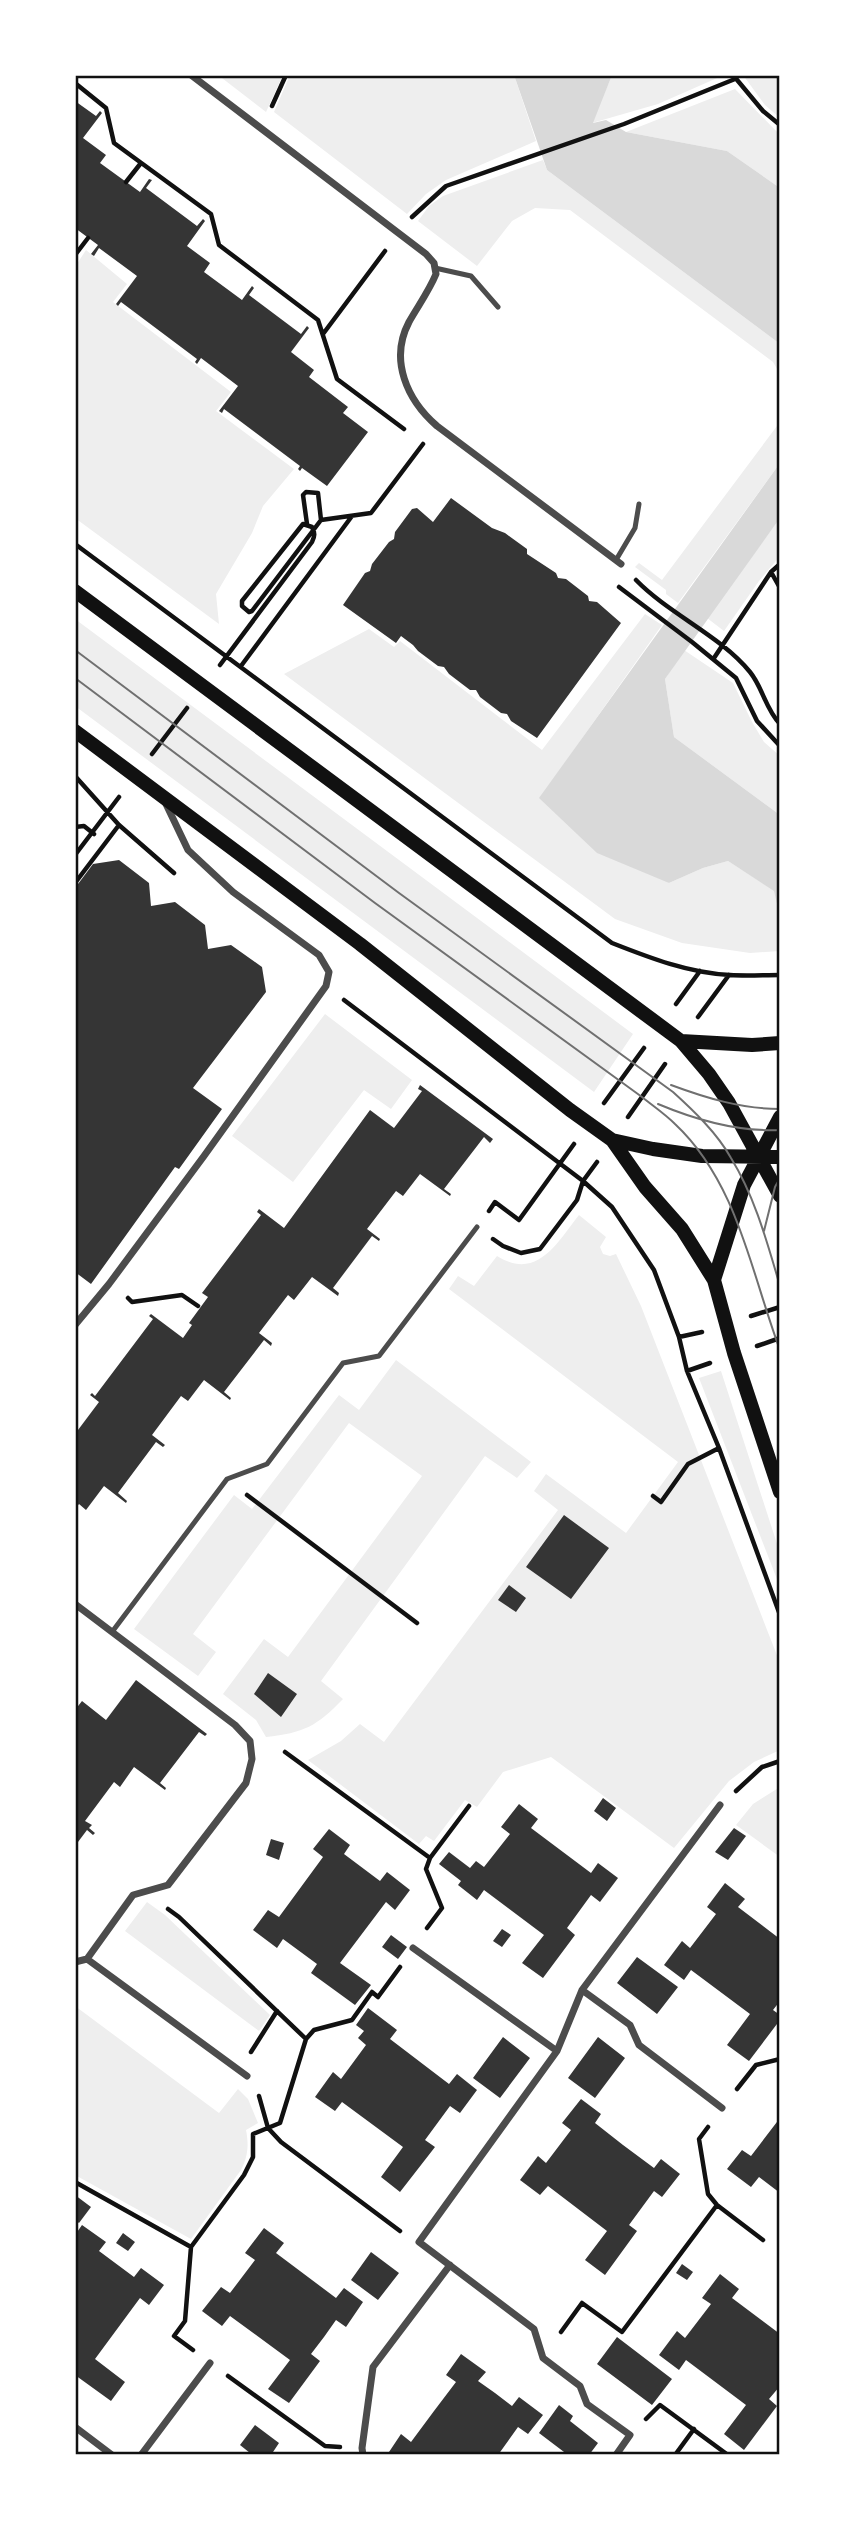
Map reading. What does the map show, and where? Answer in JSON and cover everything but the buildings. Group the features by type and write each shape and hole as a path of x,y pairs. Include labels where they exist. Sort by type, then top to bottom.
{"main road":[{"path":"75,591 681,1041 709,1074 740,1120 757,1157 780,1196"},
{"path":"75,731 360,944 612,1140 645,1187 682,1229 714,1280 734,1353 780,1492"},
{"path":"681,1041 752,1045 780,1043"},
{"path":"714,1280 744,1185 780,1117"},
{"path":"612,1140 702,1156 780,1157"}],"street":[{"path":"191,75 426,254 436,274 402,339 401,366 410,395 424,415 437,426 618,562"},
{"path":"75,1325 109,1284 268,1069 326,986 329,972 318,954 233,892 188,850 163,796"},
{"path":"75,1604 235,1726 250,1741 252,1759 246,1783 168,1885 134,1895 88,1959 75,1962"},
{"path":"616,2455 631,2435 587,2404 580,2386 543,2358 534,2329 419,2242 558,2051 582,1990 720,1805"},
{"path":"413,1948 558,2051"},
{"path":"88,1959 247,2076"},
{"path":"582,1990 630,2025 639,2045 722,2108"},
{"path":"362,2452 373,2367 450,2265"},
{"path":"141,2455 210,2362"},
{"path":"75,2427 112,2455"}],"lane":[{"path":"435,268 471,275 498,307"},
{"path":"618,562 635,528 639,504"},
{"path":"112,1632 227,1479 267,1464 344,1363 379,1356 477,1227"}],"path":[{"path":"262,129 286,75"},
{"path":"540,153 624,124 734,77 763,111 780,125"},
{"path":"75,83 106,108 114,143 211,214 219,245 318,320 337,379 435,452"},
{"path":"126,182 141,163"},
{"path":"75,255 88,238"},
{"path":"321,520 371,513 437,426"},
{"path":"306,492 318,494 321,520 253,611 249,612 242,606 242,601 304,525 303,499 306,492"},
{"path":"241,666 352,516"},
{"path":"217,669 312,541 312,527 304,525"},
{"path":"75,544 612,943 666,963 700,971 729,975 780,975"},
{"path":"714,658 771,572 780,564"},
{"path":"771,572 780,587"},
{"path":"614,584 714,658 736,678 757,721 780,746"},
{"path":"652,596 752,673 769,713 780,724"},
{"path":"169,733 193,701"},
{"path":"75,776 119,825 184,881"},
{"path":"75,883 119,825"},
{"path":"75,827 84,826 94,834 75,860"},
{"path":"477,1227 495,1202 519,1220 700,971"},
{"path":"326,986 560,1164 612,1207 654,1270 679,1337 687,1371 719,1448 780,1615"},
{"path":"109,1284 132,1302 183,1295 198,1306"},
{"path":"653,1496 661,1502 688,1464 719,1448"},
{"path":"227,1479 418,1623"},
{"path":"285,1752 430,1858"},
{"path":"720,1805 762,1767 780,1761"},
{"path":"362,2452 325,2446 174,2336 185,2321 191,2247 244,2175 253,2157 253,2134 281,2123 306,2039 314,2030 352,2020 372,1992 378,1997 442,1908 426,1869 430,1858 469,1806"},
{"path":"144,1892 179,1917 306,2039"},
{"path":"239,2069 277,2011"},
{"path":"763,2240 717,2205 708,2194 699,2139 756,2065 780,2060"},
{"path":"247,2076 257,2090 268,2128 281,2141 391,2226 419,2242"},
{"path":"75,2182 191,2247"},
{"path":"543,2358 582,2303 622,2332 717,2205"},
{"path":"631,2435 660,2405 728,2455"},
{"path":"675,2455 694,2429"}],"shaded area":[{"path":"218,75 283,75 266,112"},
{"path":"290,75 514,75 536,141 446,180 426,194 407,214 274,112"},
{"path":"514,75 612,75 593,123 606,120 626,132 727,151 780,188 780,344 547,170"},
{"path":"612,75 724,75 658,104 592,123"},
{"path":"743,75 774,75 780,78 780,118 765,105"},
{"path":"735,89 780,135 780,188 727,151 626,132"},
{"path":"543,160 547,170 780,344 780,374 773,362 570,210 535,208 512,221 477,266 418,221 429,206 443,196"},
{"path":"86,250 127,284 113,302 231,392 216,411 294,469 263,506 252,533 216,594 219,624 75,518 75,267"},
{"path":"780,422 780,463 678,603 666,594 666,590 635,567 639,563 662,580"},
{"path":"780,463 780,518 665,679 674,737 780,815 780,916 774,891 728,861 703,868 669,883 597,853 539,798"},
{"path":"780,518 780,556 724,631 707,618"},
{"path":"645,614 662,625 540,798 669,883 703,868 728,861 775,891 780,916 780,951 750,953 682,943 615,919 284,674 369,629 394,647 400,641 542,750"},
{"path":"75,619 633,1034 594,1092 75,706"},
{"path":"684,650 733,683 764,742 780,756 780,815 674,737 665,679"},
{"path":"325,1014 412,1080 391,1109 364,1090 293,1182 232,1136"},
{"path":"579,1215 606,1237 600,1247 603,1254 616,1254 641,1306 778,1658 780,1750 754,1762 729,1781 674,1848 551,1757 503,1772 477,1807 465,1800 434,1841 426,1836 419,1844 308,1760 341,1741 360,1724 384,1742 558,1510 534,1491 546,1474 626,1533 678,1462 449,1289 458,1276 474,1286 497,1256 511,1263 535,1261 554,1247"},
{"path":"396,1360 531,1462 517,1478 485,1456 321,1681 343,1699 309,1727 266,1737 256,1720 223,1694 264,1639 288,1657 422,1476 349,1423 193,1634 216,1652 198,1676 134,1629 234,1495 252,1509 339,1395 359,1410"},
{"path":"721,1371 780,1553 780,1587 699,1378"},
{"path":"780,1787 780,1857 736,1825 753,1804"},
{"path":"147,1902 165,1915 270,2015 259,2031 125,1931"},
{"path":"75,2006 219,2113 238,2089 248,2099 258,2123 246,2130 247,2150 241,2170 191,2239 75,2175"}],"tram line":[{"path":"75,650 399,893 673,1092 712,1131 739,1173 760,1220 780,1286"},
{"path":"75,678 671,1120 696,1147 714,1173 728,1201 780,1350"},
{"path":"671,1085 724,1102 780,1109"},
{"path":"658,1104 718,1124 780,1130"},
{"path":"764,1231 775,1187 780,1178"}]}
